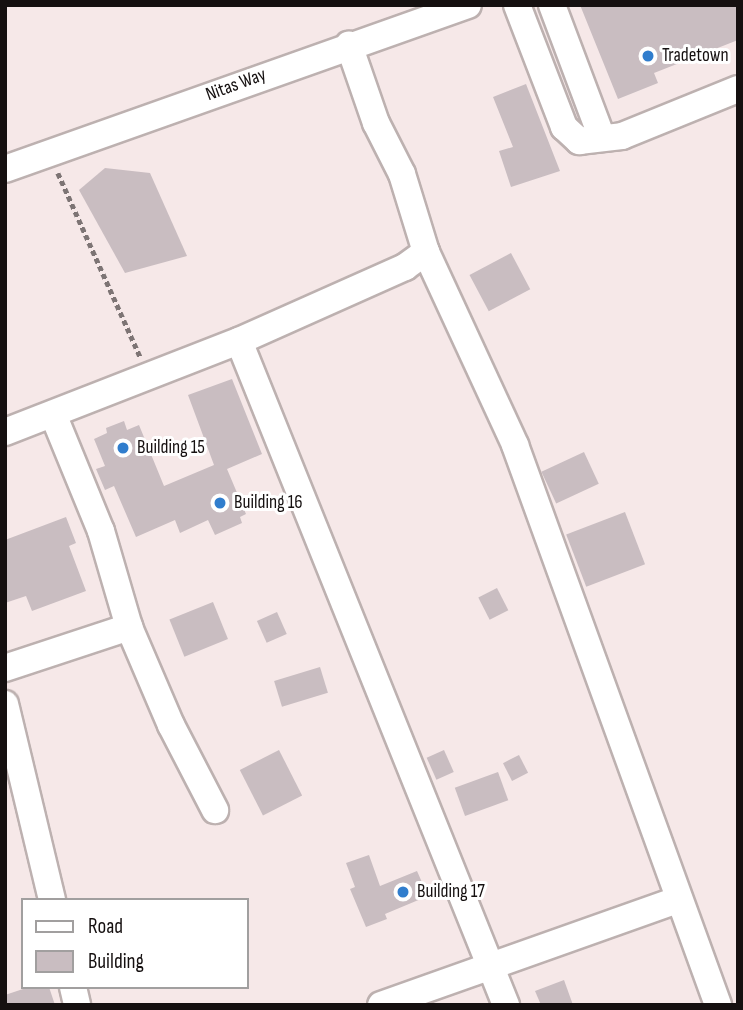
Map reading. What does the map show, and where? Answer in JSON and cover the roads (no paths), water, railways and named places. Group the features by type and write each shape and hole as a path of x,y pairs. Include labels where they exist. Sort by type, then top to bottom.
{"street":[{"name":"Nitas Way","path":"5,169 468,5"},
{"path":"517,5 564,127 579,141 622,136 738,89"},
{"path":"552,5 602,138"},
{"path":"349,45 376,123 402,174 426,252 515,444 718,1005"},
{"path":"5,432 239,341 405,267 426,252"},
{"path":"239,341 492,963 506,1005"},
{"path":"53,414 101,531 129,626 171,725 215,810"},
{"path":"5,668 129,626"},
{"path":"5,704 52,898"},
{"path":"381,1005 492,963 678,900"}],"place":[{"name":"Tradetown","path":"648,56"},
{"name":"Building 15","path":"123,448"},
{"name":"Building 16","path":"220,503"},
{"name":"Building 17","path":"403,892"}]}
